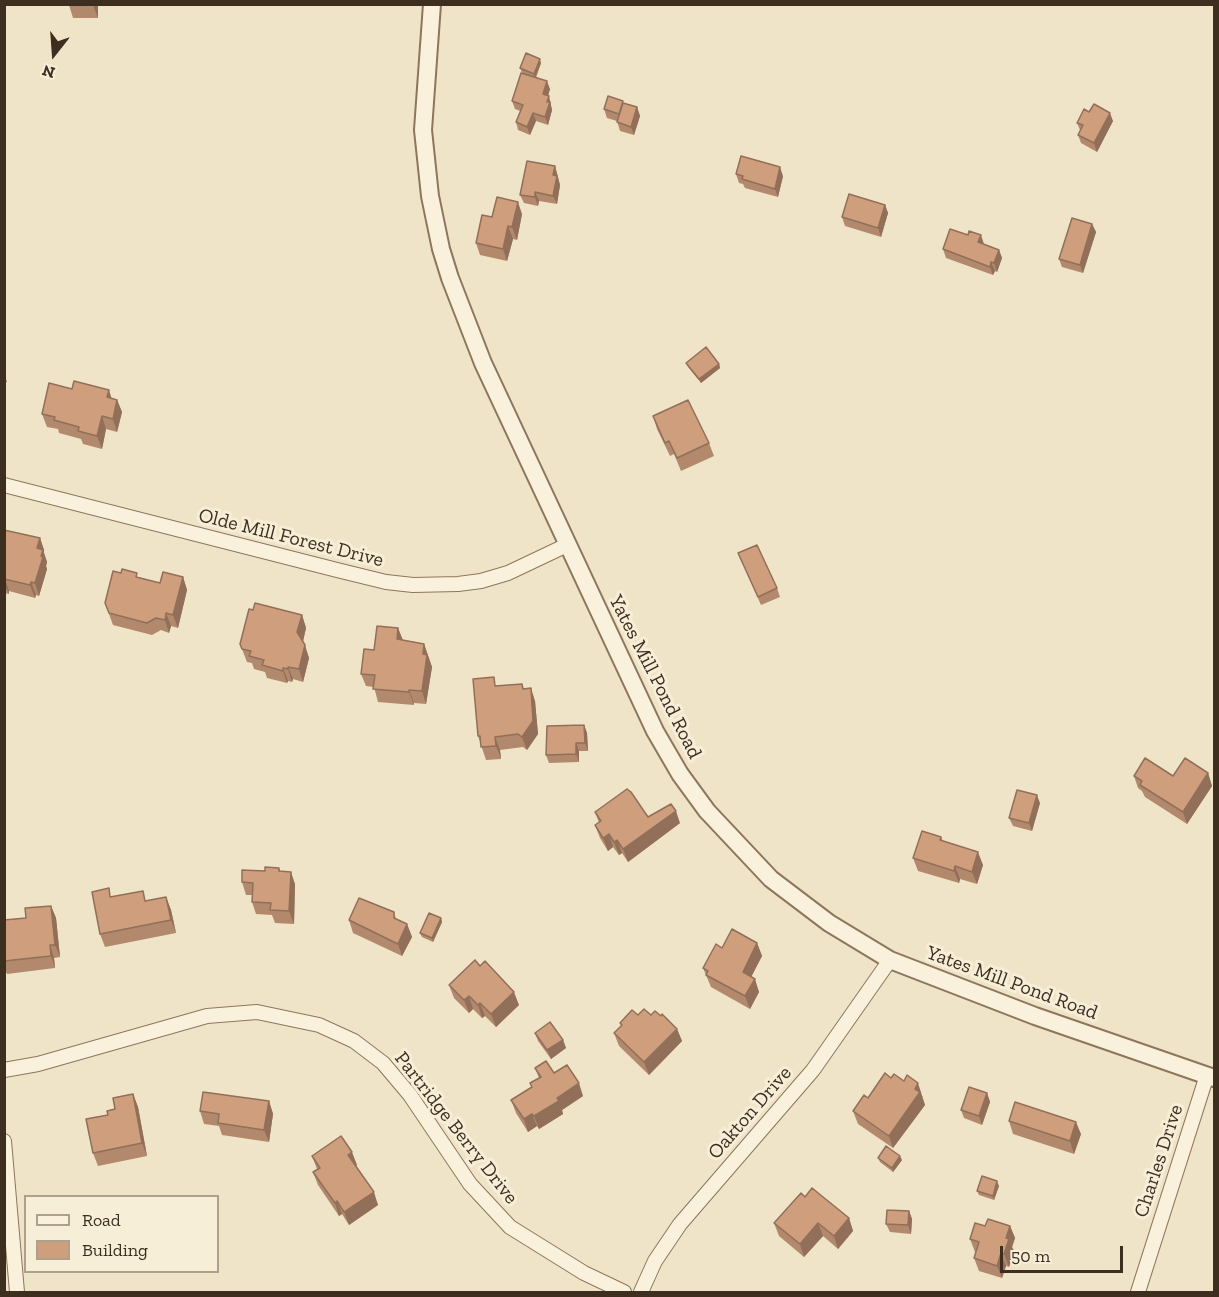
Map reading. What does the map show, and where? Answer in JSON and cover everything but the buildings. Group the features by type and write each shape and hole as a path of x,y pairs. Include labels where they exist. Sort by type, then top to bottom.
{"street":[{"name":"Yates Mill Pond Road","path":"432,4 423,130 430,195 441,249 476,346 655,731 680,774 707,811 771,879 829,923 890,960 1035,1016 1211,1076"},
{"name":"Olde Mill Forest Drive","path":"4,485 386,582 413,585 481,581 508,573 567,545"},
{"name":"Oakton Drive","path":"640,1293 655,1261 680,1224 813,1070 890,960"},
{"name":"Partridge Berry Drive","path":"4,1070 38,1064 207,1016 257,1012 319,1025 354,1041 383,1063 410,1095 470,1184 510,1227 584,1274 624,1293"},
{"name":"Charles Drive","path":"1138,1293 1211,1076"},
{"path":"4,1141 17,1293"}]}
